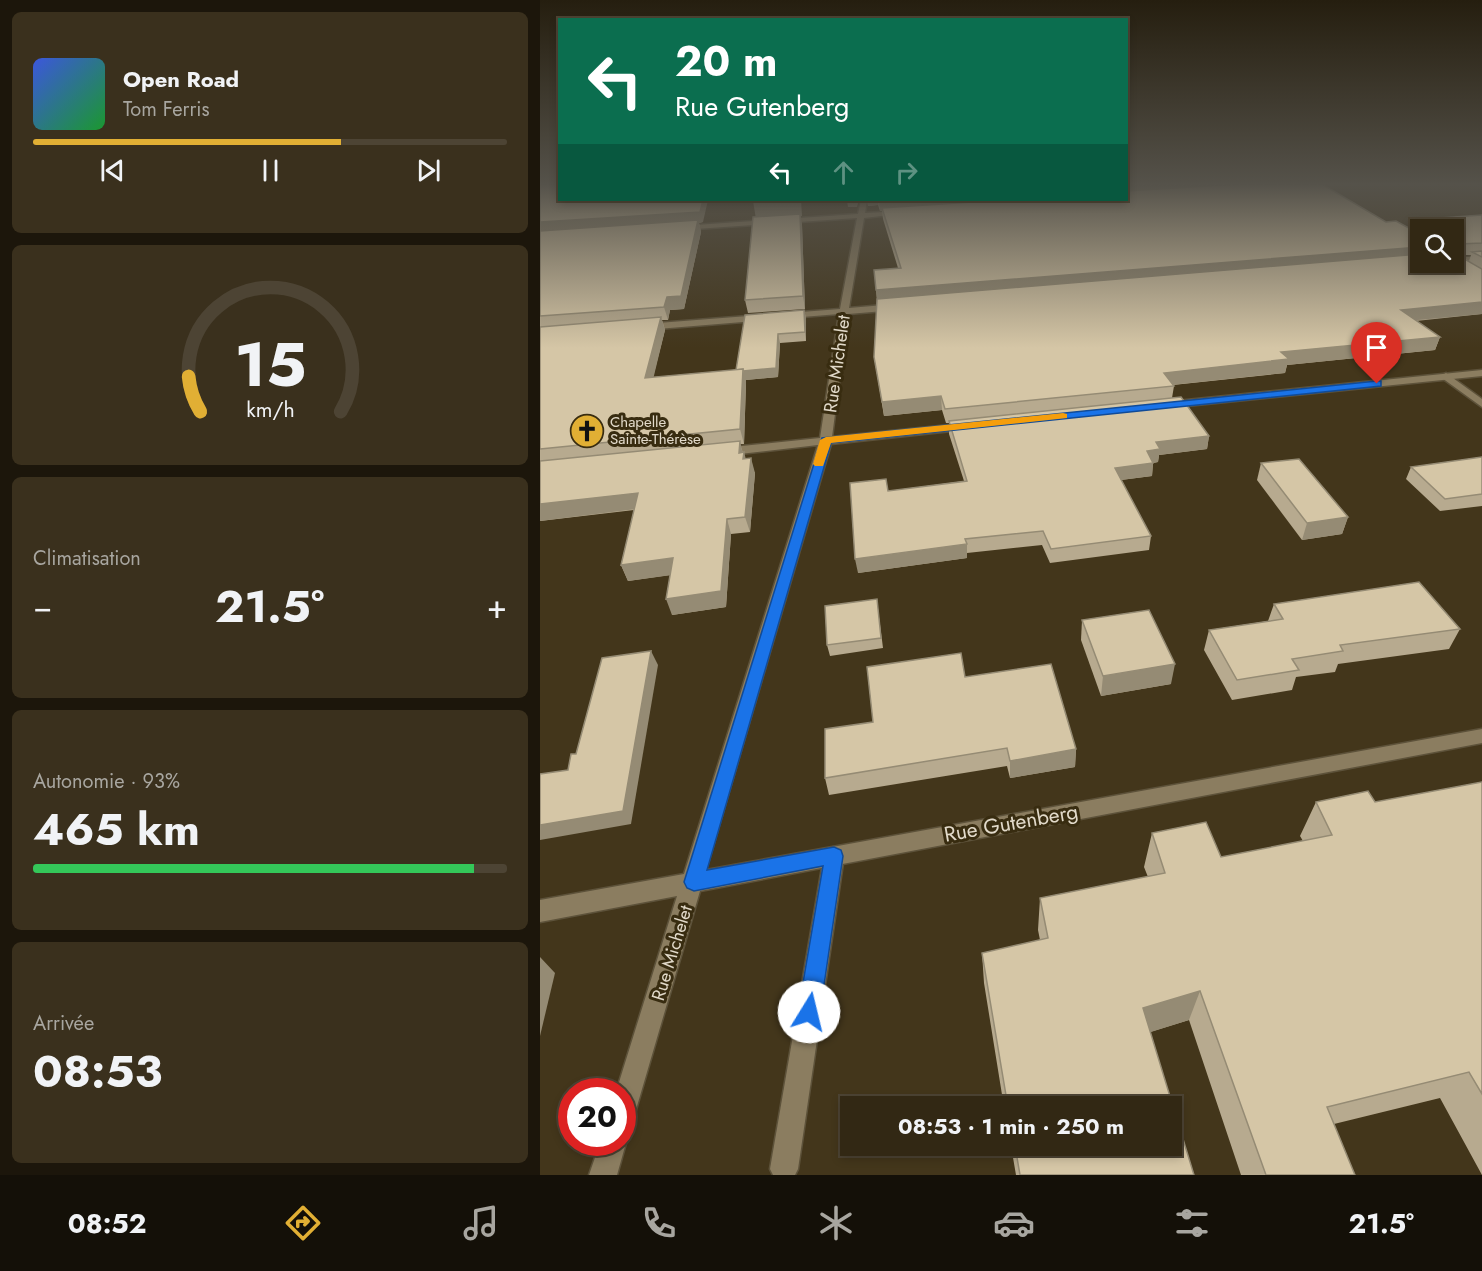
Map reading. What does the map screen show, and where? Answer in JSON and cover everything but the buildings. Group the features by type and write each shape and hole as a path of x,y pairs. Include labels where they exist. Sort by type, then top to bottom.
{"street":[{"name":"Rue Michelet","path":"633,1078 826,440 844,311 858,238"},
{"path":"1464,260 1482,258"},
{"path":"634,328 904,306"},
{"path":"1159,406 1482,373"},
{"path":"1446,376 1482,404"},
{"path":"707,453 981,424"},
{"name":"Rue Gutenberg","path":"540,911 1482,736"},
{"path":"784,1169 834,856"},
{"path":"603,1175 609,1156"}],"slow traffic":[{"path":"819,464 826,440 1063,416"}],"place":[{"name":"Chapelle Sainte-Thérèse","path":"587,431"}],"route":[{"path":"809,1012 834,856 694,882 826,440 1377,384"}]}
